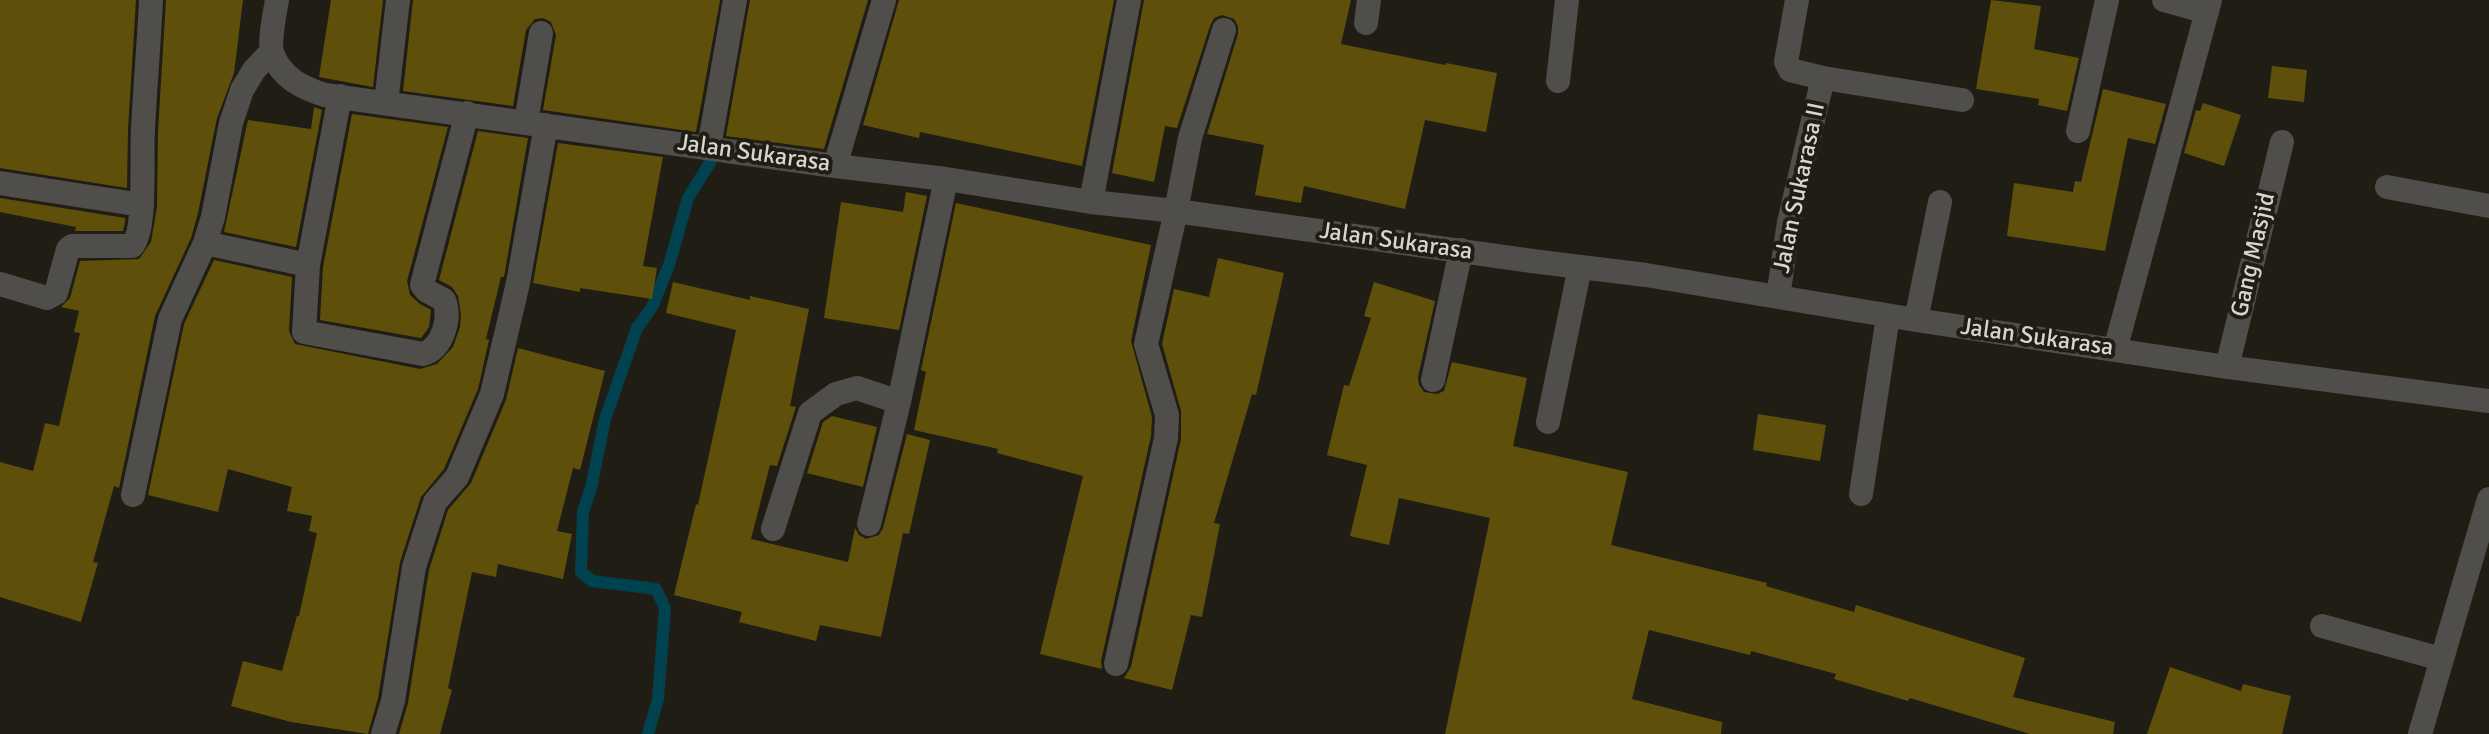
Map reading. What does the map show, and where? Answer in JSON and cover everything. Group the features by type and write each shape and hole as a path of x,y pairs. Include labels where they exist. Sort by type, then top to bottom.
{"street":[{"path":"0,284 47,298 56,293 68,249 72,246 132,246 137,242 142,205 151,0"},
{"path":"133,495 170,319 205,243 231,123 242,90 254,70 272,51 277,0"},
{"path":"386,103 398,0"},
{"path":"709,147 735,0"},
{"path":"835,166 884,0"},
{"path":"1091,202 1129,0"},
{"path":"1558,81 1567,0"},
{"path":"1797,0 1786,62 1790,70 1962,100"},
{"path":"2078,131 2107,0"},
{"path":"2115,350 2209,6 2164,0"},
{"path":"1116,664 1166,438 1167,415 1146,344 1190,138 1224,30"},
{"path":"383,734 393,701 414,567 435,502 457,477 492,394 518,283 536,124 541,33"},
{"name":"Jalan Sukarasa","path":"272,51 285,74 303,88 340,96 946,179 1091,202 1646,275 1888,316 2227,367 2489,401"},
{"name":"Jalan Sukarasa II","path":"1778,297 1789,222 1823,78"},
{"path":"340,96 308,265 304,332 423,354 439,344 445,323 447,307 444,300 422,285 467,113"},
{"name":"Gang Masjid","path":"2227,367 2282,142"},
{"path":"869,524 899,402 946,179"},
{"path":"0,183 142,205"},
{"path":"2387,187 2489,206"},
{"path":"1916,320 1940,202"},
{"path":"205,243 308,265"},
{"path":"1433,380 1461,250"},
{"path":"1548,422 1580,267"},
{"path":"1861,494 1888,316"},
{"path":"773,529 810,413 822,401 857,388 899,402"},
{"path":"2420,734 2489,499"},
{"path":"2322,626 2441,659"}],"building":[{"path":"0,0 136,0 127,188 0,168"},
{"path":"166,0 243,0 234,73 217,118 191,238 155,316 119,488 114,486 93,562 98,563 81,622 0,597 0,462 33,471 45,423 59,426 80,333 74,332 79,311 61,307 70,298 80,261 139,259 151,242 157,207"},
{"path":"331,0 383,0 373,87 319,77"},
{"path":"413,0 720,0 696,132 543,110 556,35 551,22 543,18 535,19 526,30 513,106 403,91"},
{"path":"750,0 868,0 824,149 726,136"},
{"path":"899,0 1114,0 1082,166 920,132 919,138 863,125"},
{"path":"1144,0 1351,0 1341,44 1497,73 1486,132 1425,120 1405,209 1304,186 1301,203 1255,195 1264,145 1207,134 1238,34 1234,19 1222,15 1214,18 1210,26 1177,128 1165,126 1154,182 1112,173"},
{"path":"1991,0 2041,6 2034,49 2079,58 2067,111 2038,105 2039,99 1976,89"},
{"path":"2272,66 2307,70 2304,102 2268,98"},
{"path":"2103,89 2166,104 2155,144 2128,138 2105,251 2007,236 2014,183 2073,192 2075,181 2081,182"},
{"path":"2203,103 2241,115 2224,166 2184,153 2196,110 2200,111"},
{"path":"314,107 322,110 296,247 224,232 248,120 311,129"},
{"path":"352,114 448,127 407,281 410,295 431,310 429,327 421,338 320,320 323,267"},
{"path":"478,131 528,138 504,277 501,277 486,339 489,340 478,389 444,469 421,497 400,562 378,698 368,734 291,722 231,706 243,661 282,671 299,616 317,533 309,531 312,516 287,511 292,487 228,469 218,512 148,495 184,324 214,260 292,277 289,331 295,344 420,369 437,364 453,347 460,327 458,296 452,287 439,280"},
{"path":"558,143 663,157 643,266 657,268 652,299 580,288 580,292 533,283"},
{"path":"906,192 927,196 899,330 824,318 841,202 903,212"},
{"path":"0,198 125,218 123,231 75,231 76,227 0,212"},
{"path":"956,203 1151,245 1131,341 1152,417 1151,436 1101,661 1102,669 1040,654 1083,476 997,453 998,449 914,430 926,372 921,370"},
{"path":"1218,258 1284,273 1256,395 1252,394 1214,523 1220,524 1202,617 1191,615 1172,690 1124,678 1131,667 1181,439 1181,411 1162,344 1174,289 1209,297"},
{"path":"673,282 750,300 750,296 809,309 790,406 796,407 777,466 770,465 751,539 848,562 855,528 866,539 879,535 883,528 907,434 930,440 909,534 903,533 881,637 820,625 816,641 739,622 742,612 674,595 698,505 736,330 666,313"},
{"path":"1374,282 1435,301 1418,377 1424,392 1437,394 1444,391 1452,362 1527,378 1513,446 1628,472 1611,545 1767,583 1766,586 1854,612 1856,605 2025,658 2013,697 2115,722 2113,734 2030,734 1834,679 1836,674 1751,651 1750,655 1649,630 1632,699 1722,722 1721,734 1445,734 1490,518 1399,498 1389,545 1350,536 1367,465 1327,455 1344,385 1349,386 1371,318 1364,316"},
{"path":"518,348 605,371 580,470 573,468 557,531 572,534 563,579 498,564 496,577 472,572 448,688 452,690 440,734 399,734 408,703 429,570 448,510 471,483 506,400"},
{"path":"1758,414 1826,425 1820,461 1753,450"},
{"path":"832,416 877,427 863,487 807,473 823,422"},
{"path":"2170,667 2241,691 2243,684 2291,696 2282,734 2147,734"}],"waterway":[{"path":"648,734 658,699 665,608 656,589 592,581 581,572 583,512 605,419 637,328 652,307 669,265 688,198 711,161"}]}
